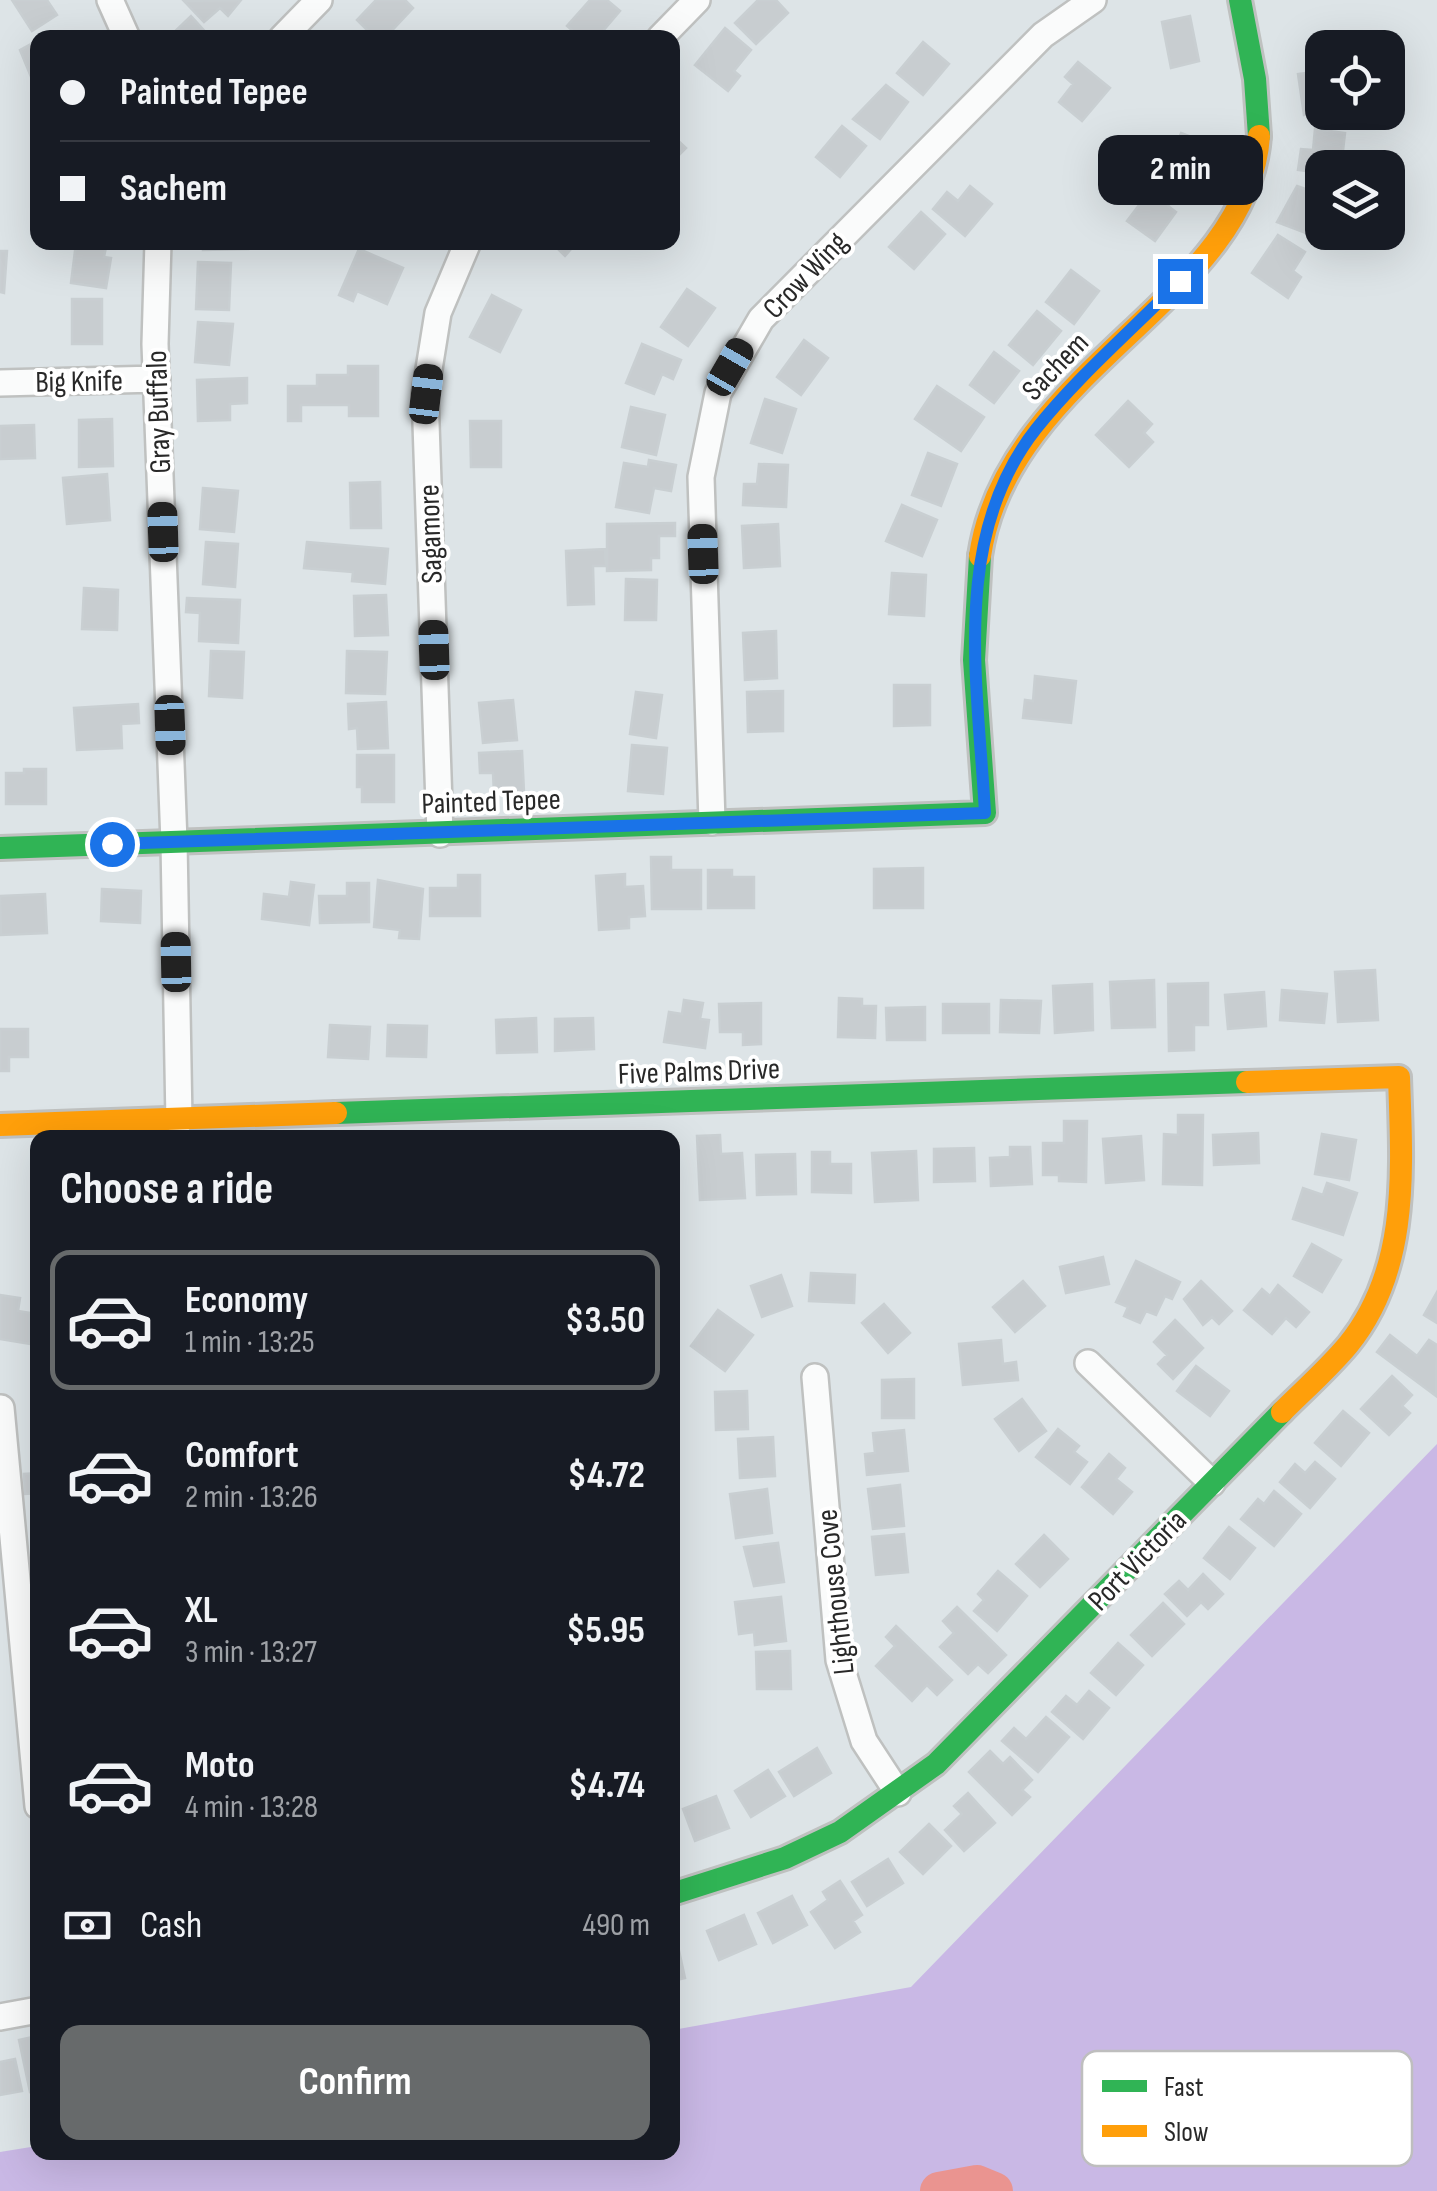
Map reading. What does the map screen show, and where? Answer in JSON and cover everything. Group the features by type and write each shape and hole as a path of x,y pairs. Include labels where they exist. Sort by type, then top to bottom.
{"street":[{"path":"110,0 123,30"},
{"path":"290,30 319,0"},
{"path":"668,30 697,0"},
{"name":"Crow Wing","path":"712,822 701,477 710,420 730,367 761,319 794,284 1042,35 1092,0"},
{"name":"Sachem","path":"985,813 975,610 976,570 990,512 1004,480 1036,429 1204,256 1244,202 1258,156 1260,116 1240,0"},
{"name":"Gray Buffalo","path":"158,250 158,379 179,1122"},
{"name":"Sagamore","path":"440,834 426,394 438,313 465,250"},
{"name":"Big Knife","path":"0,383 158,379"},
{"name":"Painted Tepee","path":"0,848 985,813"},
{"name":"Five Palms Drive","path":"0,1124 179,1122 1400,1076"},
{"name":"Port Victoria","path":"680,1891 785,1858 840,1832 936,1764 1348,1345 1386,1284 1402,1215 1400,1076"},
{"path":"1088,1363 1212,1483"},
{"name":"Lighthouse Cove","path":"815,1377 845,1688 864,1741 898,1793"},
{"path":"1,1408 30,1720"},
{"path":"0,2016 30,2011"}],"shaded area":[{"path":"1437,1444 1437,2191 0,2191 0,2152 30,2147 30,2160 680,2160 680,2029 911,1987"}],"building":[{"path":"12,0 47,0 57,15 31,30"},
{"path":"241,0 228,16 220,8 204,22 184,1"},
{"path":"376,0 405,0 413,8 392,30 367,30 357,20"},
{"path":"590,0 607,0 620,11 604,30 572,30 567,26"},
{"path":"758,0 776,0 788,13 756,44 735,23"},
{"path":"191,16 204,30 176,30"},
{"path":"1190,16 1199,61 1171,68 1162,22"},
{"path":"725,28 751,50 734,71 740,76 728,91 695,65"},
{"path":"923,42 949,64 923,95 897,73"},
{"path":"30,44 30,74 20,50"},
{"path":"1078,62 1110,88 1082,121 1059,102 1073,84 1065,77"},
{"path":"1305,73 1304,115 1298,74"},
{"path":"886,85 908,102 880,139 853,119"},
{"path":"842,126 866,146 840,177 816,157"},
{"path":"1315,130 1345,133 1343,150 1313,150"},
{"path":"1181,133 1207,143 1201,158 1207,161 1198,187 1164,174"},
{"path":"1301,149 1313,150 1305,150 1305,171 1298,170"},
{"path":"1155,184 1174,198 1168,206 1176,212 1155,241 1127,221"},
{"path":"970,186 992,204 965,236 933,209 947,192 958,201"},
{"path":"1297,186 1305,189 1305,233 1277,222"},
{"path":"921,212 945,234 914,269 889,247"},
{"path":"1278,235 1305,252 1293,271 1301,277 1288,298 1252,273"},
{"path":"75,250 105,250 104,257 111,258 106,288 71,283"},
{"path":"359,250 403,268 387,304 357,291 353,301 339,295"},
{"path":"0,251 7,251 4,293 0,292"},
{"path":"198,262 231,263 229,310 196,309"},
{"path":"1071,270 1099,291 1074,324 1046,302"},
{"path":"687,289 715,308 688,346 661,327"},
{"path":"492,295 521,310 500,352 470,337"},
{"path":"72,299 102,299 102,344 72,344"},
{"path":"1037,311 1061,331 1033,365 1009,345"},
{"path":"198,322 233,324 229,365 195,362"},
{"path":"804,340 828,358 801,395 777,377"},
{"path":"642,344 681,360 673,379 662,374 654,394 626,383"},
{"path":"994,352 1019,371 994,403 970,385"},
{"path":"348,366 378,366 378,416 349,416 349,405 301,405 301,421 288,421 288,386 317,386 317,375 348,375"},
{"path":"247,378 247,403 230,404 230,420 198,421 197,380"},
{"path":"937,386 984,417 961,451 915,419"},
{"path":"765,399 796,409 782,453 751,443"},
{"path":"1128,401 1152,424 1144,433 1153,442 1129,467 1096,435"},
{"path":"631,407 665,415 656,455 622,447"},
{"path":"112,419 113,466 79,467 79,420"},
{"path":"470,421 501,421 501,467 471,467"},
{"path":"34,425 35,458 0,459 0,426"},
{"path":"928,453 957,464 941,506 912,495"},
{"path":"649,460 676,465 671,491 654,488 649,513 616,507 624,463 648,467"},
{"path":"759,464 788,465 786,507 743,505 744,484 757,484"},
{"path":"107,474 110,520 67,524 63,478"},
{"path":"380,482 381,528 351,528 350,483"},
{"path":"203,488 238,491 234,532 200,529"},
{"path":"902,505 937,520 922,556 886,541"},
{"path":"675,523 675,536 659,536 659,558 651,558 651,570 607,571 607,524"},
{"path":"778,524 780,566 744,568 742,526"},
{"path":"206,542 238,544 235,587 203,584"},
{"path":"307,542 388,549 385,584 352,581 353,572 304,568"},
{"path":"605,549 606,566 593,566 594,604 568,605 566,551"},
{"path":"892,573 926,575 924,616 889,614"},
{"path":"626,579 657,580 656,620 625,620"},
{"path":"84,588 118,590 117,630 82,629"},
{"path":"386,595 388,635 355,636 354,596"},
{"path":"187,598 240,600 238,643 199,641 200,613 186,612"},
{"path":"776,631 777,678 745,680 743,633"},
{"path":"211,651 244,652 242,698 209,696"},
{"path":"347,651 387,652 385,694 346,693"},
{"path":"1035,676 1076,681 1071,723 1023,718 1025,700 1033,701"},
{"path":"894,685 930,685 930,725 894,726"},
{"path":"783,691 783,731 748,732 747,692"},
{"path":"636,692 662,695 656,738 630,734"},
{"path":"513,700 517,740 483,743 479,703"},
{"path":"386,702 388,748 358,749 357,728 349,729 348,704"},
{"path":"138,704 139,723 121,724 122,748 77,750 74,708"},
{"path":"632,745 667,748 663,794 628,791"},
{"path":"522,751 524,792 494,794 493,773 480,773 479,753"},
{"path":"357,755 394,755 394,802 362,802 362,787 357,787"},
{"path":"24,769 46,769 46,804 6,804 6,773 24,773"},
{"path":"651,857 671,857 671,870 701,870 701,909 652,909"},
{"path":"923,868 923,908 874,908 874,869"},
{"path":"708,870 732,870 732,877 754,877 754,908 708,908"},
{"path":"625,874 625,887 643,886 645,916 629,917 629,928 599,930 596,876"},
{"path":"458,875 480,875 480,916 430,916 430,888 458,888"},
{"path":"378,880 423,889 419,939 399,938 400,930 374,927"},
{"path":"291,882 314,885 309,925 262,919 264,894 289,897"},
{"path":"347,883 369,883 369,922 320,923 319,896 347,896"},
{"path":"102,889 141,891 140,923 101,921"},
{"path":"45,894 47,933 1,935 0,896"},
{"path":"1375,970 1378,1020 1338,1022 1335,972"},
{"path":"1154,980 1155,1027 1112,1028 1110,982"},
{"path":"1208,983 1208,1025 1194,1025 1194,1050 1169,1051 1168,984"},
{"path":"1092,984 1093,1030 1055,1033 1053,986"},
{"path":"1282,990 1327,994 1324,1023 1280,1020"},
{"path":"1264,992 1266,1026 1228,1029 1225,995"},
{"path":"839,998 862,999 862,1006 876,1006 875,1038 838,1037"},
{"path":"684,1000 703,1003 700,1019 709,1020 705,1048 664,1042 669,1012 682,1014"},
{"path":"1001,1000 1041,1001 1039,1033 1000,1032"},
{"path":"761,1003 761,1044 743,1045 743,1032 720,1032 719,1004"},
{"path":"943,1004 989,1004 989,1033 943,1033"},
{"path":"925,1007 925,1040 887,1040 886,1008"},
{"path":"536,1018 537,1052 497,1053 496,1020"},
{"path":"593,1018 594,1049 555,1051 555,1019"},
{"path":"330,1025 370,1027 368,1059 328,1057"},
{"path":"388,1025 427,1026 426,1057 387,1056"},
{"path":"0,1029 28,1029 28,1057 9,1057 9,1071 0,1071"},
{"path":"1178,1115 1203,1115 1202,1185 1163,1184 1164,1134 1178,1135"},
{"path":"1064,1121 1087,1121 1086,1182 1059,1181 1059,1175 1043,1175 1043,1143 1064,1143"},
{"path":"1258,1133 1259,1163 1214,1165 1213,1135"},
{"path":"1322,1134 1356,1140 1349,1180 1315,1174"},
{"path":"720,1135 721,1154 742,1153 745,1198 700,1200 697,1136"},
{"path":"1141,1136 1144,1180 1106,1183 1103,1139"},
{"path":"1010,1147 1030,1147 1032,1184 991,1186 990,1158 1010,1157"},
{"path":"974,1148 975,1181 934,1182 934,1149"},
{"path":"916,1151 918,1200 875,1202 872,1153"},
{"path":"812,1152 830,1152 830,1164 851,1164 851,1193 812,1192"},
{"path":"795,1154 796,1194 757,1195 756,1155"},
{"path":"1327,1183 1357,1193 1343,1235 1293,1219 1303,1188 1323,1195"},
{"path":"1312,1244 1341,1260 1322,1292 1294,1276"},
{"path":"1103,1257 1109,1284 1066,1293 1060,1267"},
{"path":"1136,1261 1180,1282 1172,1299 1165,1296 1156,1315 1146,1311 1140,1323 1124,1316 1128,1307 1116,1302"},
{"path":"811,1273 855,1275 854,1303 809,1301"},
{"path":"781,1275 792,1306 762,1317 751,1286"},
{"path":"1023,1281 1045,1306 1015,1332 993,1307"},
{"path":"1201,1281 1232,1311 1219,1324 1212,1317 1203,1325 1184,1299"},
{"path":"1278,1285 1309,1312 1296,1327 1286,1318 1272,1334 1244,1310 1262,1289 1270,1296"},
{"path":"1437,1292 1437,1323 1424,1315"},
{"path":"0,1295 20,1298 18,1311 30,1313 30,1344 0,1339"},
{"path":"884,1304 910,1333 888,1353 862,1323"},
{"path":"718,1310 753,1335 725,1371 691,1346"},
{"path":"1175,1320 1203,1348 1173,1379 1158,1364 1167,1355 1154,1342"},
{"path":"1390,1335 1417,1356 1429,1340 1437,1345 1436,1396 1377,1352"},
{"path":"1001,1340 1003,1364 1016,1362 1018,1380 963,1385 959,1344"},
{"path":"1196,1366 1229,1391 1210,1416 1177,1391"},
{"path":"1392,1376 1412,1395 1402,1406 1410,1413 1389,1435 1361,1409"},
{"path":"914,1379 914,1418 882,1418 882,1380"},
{"path":"747,1391 748,1429 716,1430 715,1392"},
{"path":"1022,1399 1046,1431 1019,1451 995,1419"},
{"path":"1343,1411 1369,1433 1341,1466 1315,1443"},
{"path":"1058,1429 1079,1446 1074,1452 1087,1462 1070,1484 1036,1457"},
{"path":"904,1430 908,1471 867,1475 865,1454 875,1453 873,1433"},
{"path":"773,1437 775,1476 740,1478 738,1439"},
{"path":"1109,1454 1125,1468 1116,1479 1132,1492 1113,1514 1082,1487"},
{"path":"1315,1462 1335,1479 1310,1508 1280,1482 1295,1464 1305,1473"},
{"path":"24,1474 30,1474 30,1494 25,1494"},
{"path":"900,1485 904,1526 873,1529 868,1489"},
{"path":"767,1489 772,1533 736,1538 730,1494"},
{"path":"1274,1491 1301,1514 1274,1546 1241,1519 1258,1499 1264,1504"},
{"path":"1229,1527 1255,1548 1230,1579 1204,1558"},
{"path":"904,1534 908,1572 876,1575 872,1537"},
{"path":"1044,1535 1068,1559 1040,1587 1016,1564"},
{"path":"778,1543 784,1582 754,1586 744,1547"},
{"path":"998,1571 1027,1596 997,1631 974,1611 984,1600 978,1594"},
{"path":"1203,1574 1223,1594 1208,1609 1201,1602 1187,1616 1165,1594 1179,1581 1188,1590"},
{"path":"781,1597 786,1641 755,1645 754,1632 739,1634 735,1602"},
{"path":"1163,1603 1184,1624 1152,1656 1131,1635"},
{"path":"957,1607 1006,1655 988,1673 978,1664 968,1674 940,1647 954,1633 943,1621"},
{"path":"896,1626 952,1680 937,1695 927,1685 912,1701 876,1666 895,1646 886,1637"},
{"path":"1118,1643 1143,1665 1116,1695 1091,1673"},
{"path":"790,1651 791,1689 757,1689 756,1652"},
{"path":"1089,1691 1109,1708 1083,1739 1052,1712 1066,1696 1077,1705"},
{"path":"1046,1717 1069,1737 1038,1772 1002,1741 1014,1728 1026,1739"},
{"path":"817,1748 831,1773 794,1796 779,1772"},
{"path":"990,1751 1003,1764 1010,1757 1032,1780 1022,1790 1030,1797 1012,1815 969,1772"},
{"path":"768,1770 785,1796 751,1817 735,1791"},
{"path":"968,1793 995,1823 964,1851 945,1830 962,1814 954,1806"},
{"path":"716,1796 729,1828 695,1841 683,1809"},
{"path":"929,1824 951,1846 923,1874 900,1852"},
{"path":"888,1859 903,1883 867,1906 852,1882"},
{"path":"840,1881 862,1915 853,1921 860,1932 835,1948 811,1912 828,1900 823,1892"},
{"path":"792,1896 807,1925 773,1943 758,1913"},
{"path":"744,1915 756,1944 719,1960 707,1931"},
{"path":"30,2038 30,2092 19,2040"},
{"path":"15,2059 22,2091 0,2095 0,2062"}],"waterway":[{"path":"939,2191 977,2184 994,2191"}],"traffic: fast":[{"path":"1240,0 1255,79 1259,136"},
{"path":"0,848 985,813 974,660 980,556"},
{"path":"336,1113 1247,1082"},
{"path":"680,1891 785,1858 840,1832 936,1764 1282,1412"}],"traffic: slow":[{"path":"980,556 999,491 1033,435 1077,384 1173,291 1215,244 1245,193 1259,136"},
{"path":"1247,1082 1399,1077 1401,1182 1398,1217 1383,1284 1348,1345 1282,1412"},
{"path":"0,1125 336,1113"}],"route":[{"path":"112,844 985,813 975,610 976,570 990,512 1004,480 1036,429 1180,281"}]}
